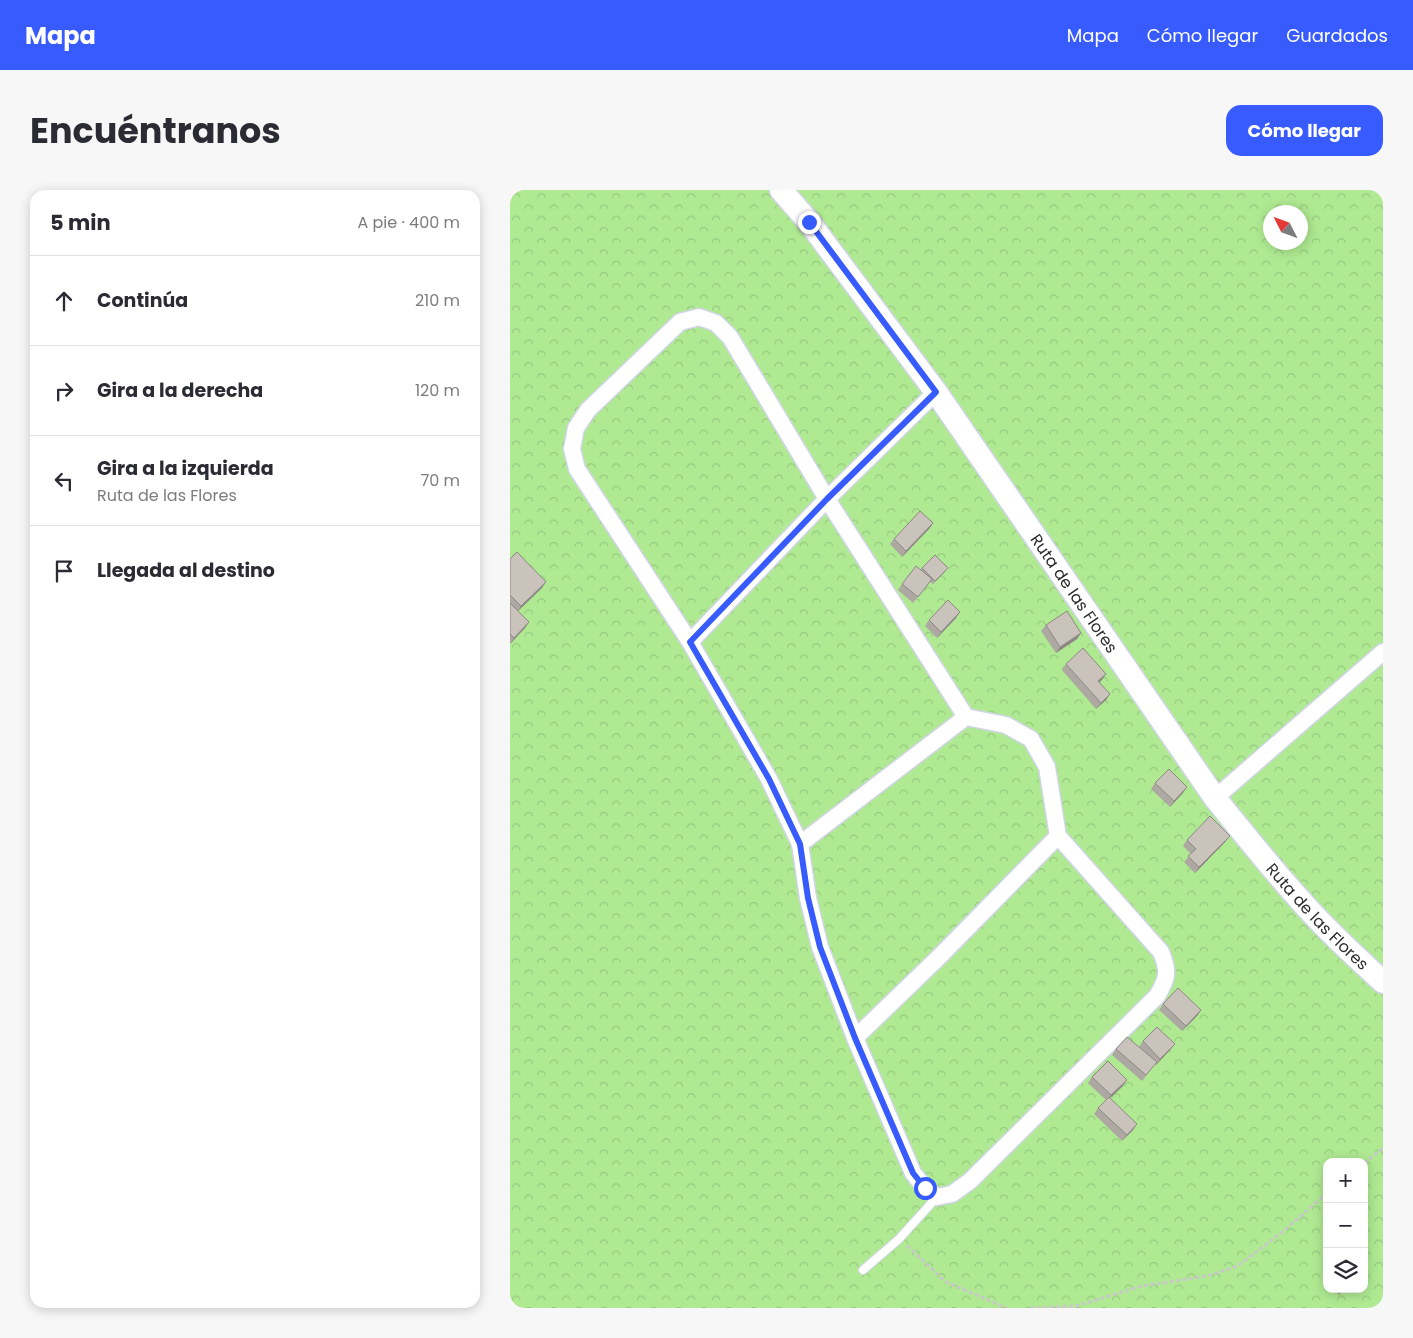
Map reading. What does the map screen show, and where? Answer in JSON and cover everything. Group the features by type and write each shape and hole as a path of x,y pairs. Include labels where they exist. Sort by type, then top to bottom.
{"main road":[{"name":"Ruta de las Flores","path":"781,190 809,222 936,392 1215,798 1302,902 1347,949 1383,982"}],"street":[{"path":"699,316 716,323 730,337 827,499 966,717 1006,725 1031,739 1047,766 1058,836 1161,952 1167,967 1165,982 1157,996 970,1181 952,1194 937,1197 925,1188 913,1173 855,1038 820,947 808,898 800,844 769,779 690,642 577,469 572,449 576,428 588,410 680,322 699,316"},
{"path":"690,642 827,499 936,392"},
{"path":"1215,798 1383,652"},
{"path":"800,844 966,717"},
{"path":"855,1038 938,958 1058,836"}],"lane":[{"path":"863,1270 899,1239 937,1197"}],"path":[{"path":"1368,1160 1383,1148"},
{"path":"1030,1308 1076,1306 1142,1286 1207,1276 1238,1266 1323,1197"},
{"path":"899,1239 946,1282 1008,1308"}],"green space":[{"path":"510,190 1383,190 1383,1308 510,1308"}],"building":[{"path":"920,511 933,523 906,551 894,539"},
{"path":"517,552 546,582 521,606 510,595 510,559"},
{"path":"935,555 948,568 935,581 922,568"},
{"path":"916,566 932,579 918,597 902,584"},
{"path":"948,600 960,612 941,632 929,620"},
{"path":"510,603 529,622 514,638 510,634"},
{"path":"1067,611 1081,633 1060,647 1046,625"},
{"path":"1083,648 1106,674 1098,681 1110,694 1101,703 1066,664"},
{"path":"1169,769 1187,787 1174,801 1155,783"},
{"path":"1210,816 1230,836 1199,867 1188,856 1196,849 1187,840"},
{"path":"1178,988 1201,1010 1186,1026 1163,1004"},
{"path":"1157,1027 1175,1044 1160,1059 1143,1041"},
{"path":"1127,1037 1157,1062 1146,1075 1116,1049"},
{"path":"1108,1061 1127,1080 1111,1095 1092,1077"},
{"path":"1109,1097 1137,1124 1127,1135 1098,1108"}],"route":[{"path":"809,222 936,392 827,499 690,642 769,779 800,844 808,898 820,947 855,1038 913,1173 925,1188"}]}
